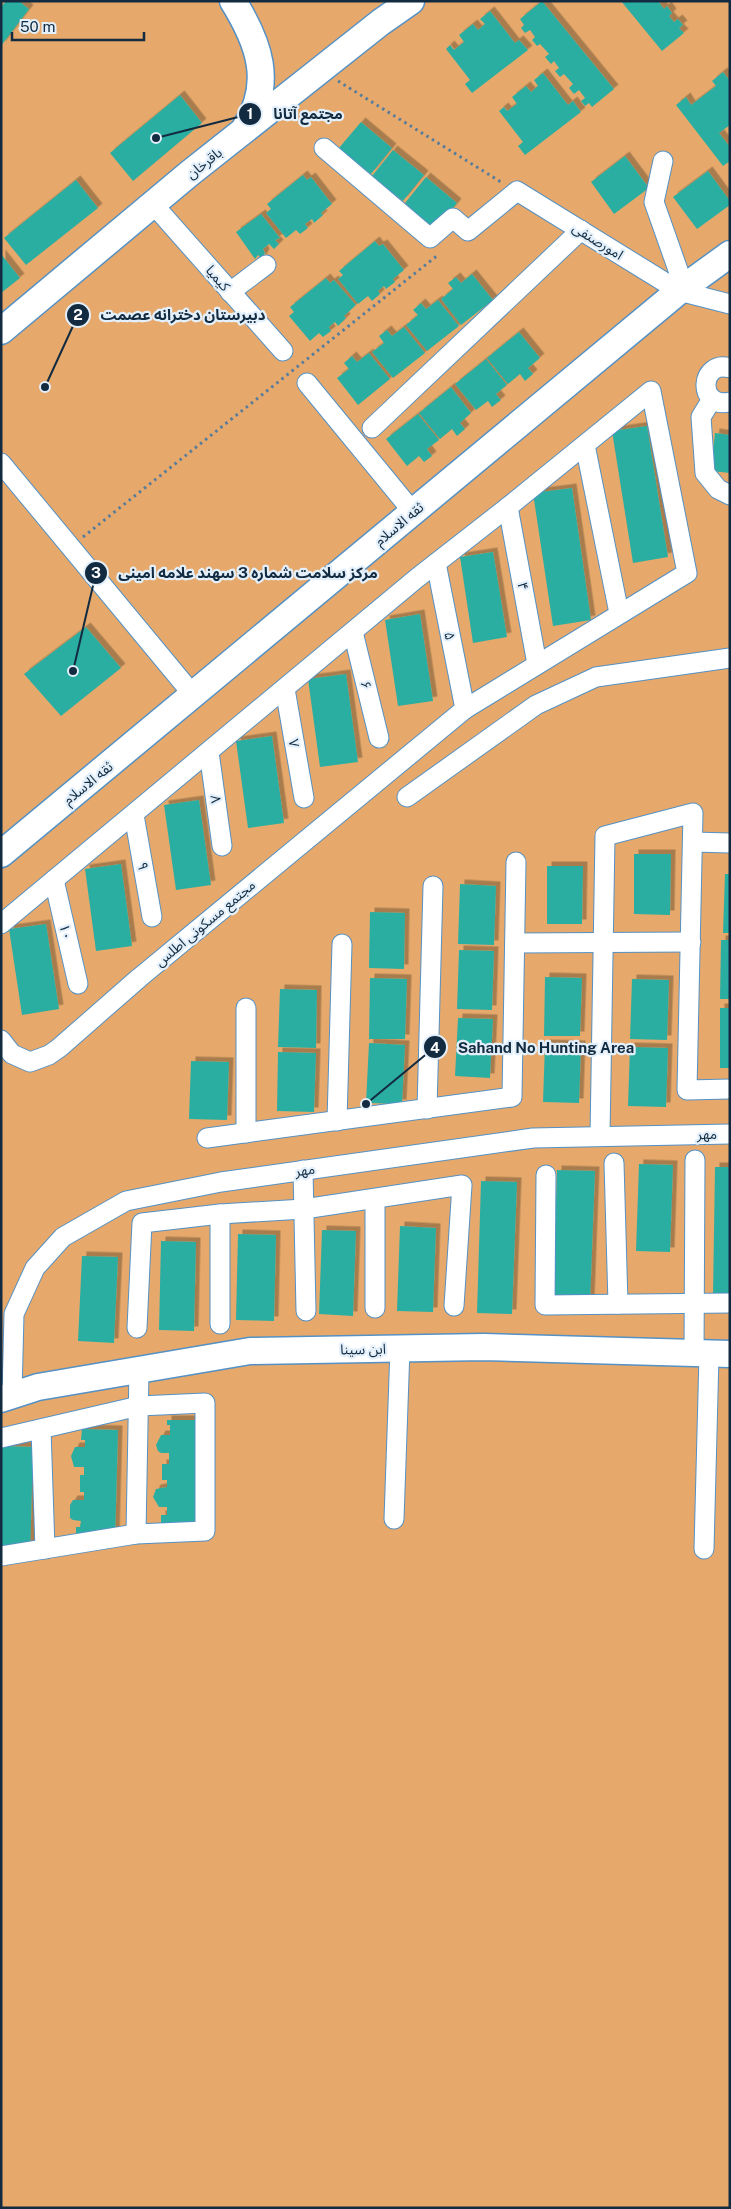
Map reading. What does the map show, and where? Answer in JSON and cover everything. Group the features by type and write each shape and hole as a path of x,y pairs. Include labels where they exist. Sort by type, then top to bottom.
{"street":[{"path":"233,1 250,32 261,62 260,93 254,113 241,134"},
{"name":"باقرخان","path":"1,331 153,204 380,22 411,1"},
{"path":"324,148 430,238 453,218 468,232 516,191"},
{"path":"663,162 654,202 681,289"},
{"name":"امورصنفی","path":"516,191 681,289 730,304"},
{"name":"کیمیا","path":"153,204 283,351"},
{"path":"372,428 581,230"},
{"name":"ثقه الاسلام","path":"1,854 194,696 681,289 730,254"},
{"path":"230,292 266,265"},
{"path":"730,368 721,367 715,369 707,378 706,389 721,400 701,417 705,474 718,489 730,495"},
{"path":"307,383 414,512"},
{"name":"مجتمع مسکونی اطلس","path":"1,1040 12,1054 30,1062 49,1055 464,709 686,573 651,391 584,445"},
{"path":"1,924 436,563 584,445 619,613"},
{"path":"1,464 194,696"},
{"name":"۴","path":"508,507 537,664"},
{"name":"۵","path":"436,563 464,709"},
{"name":"۶","path":"353,632 379,738"},
{"path":"407,796 536,706 596,677 730,658"},
{"name":"۷","path":"285,689 304,798"},
{"name":"۸","path":"209,752 222,846"},
{"path":"600,1136 605,836 694,813 687,1090 730,1089"},
{"name":"۹","path":"134,815 152,917"},
{"path":"693,842 730,843"},
{"path":"207,1138 512,1097 516,862"},
{"name":"۱۰","path":"54,880 78,984"},
{"path":"427,1109 433,886"},
{"path":"515,943 691,942"},
{"path":"337,1121 342,944"},
{"path":"246,1008 246,1133"},
{"name":"مهر","path":"6,1397 14,1314 35,1268 63,1237 126,1201 221,1182 533,1138 730,1134"},
{"path":"695,1160 694,1304 711,1354 704,1549"},
{"path":"614,1163 618,1304"},
{"path":"303,1170 306,1311"},
{"path":"546,1176 545,1305 730,1303"},
{"path":"137,1328 142,1223 220,1214 304,1210 462,1185 454,1306"},
{"path":"375,1200 375,1308"},
{"path":"220,1214 220,1324"},
{"name":"ابن سینا","path":"6,1397 38,1387 250,1351 484,1347 711,1354"},
{"path":"394,1519 400,1348"},
{"path":"136,1534 140,1370"},
{"path":"1,1438 139,1406 205,1403 205,1531 136,1534 1,1556"},
{"path":"41,1429 45,1549"}],"path":[{"path":"320,70 516,191"},
{"path":"70,547 468,232"},
{"path":"283,351 292,370 307,383"}],"shaded area":[{"path":"1,1 730,1 730,2208 1,2208"}],"building":[{"path":"6,1 19,1 29,9 1,46 1,7"},
{"path":"542,1 614,89 592,107 589,103 585,106 581,101 585,98 579,90 574,94 569,88 573,84 564,74 560,77 555,71 559,68 554,61 551,64 545,57 549,54 540,44 537,46 532,40 535,37 530,30 525,33 521,28 524,25 520,19"},
{"path":"621,1 658,1 664,9 667,6 672,13 669,16 674,22 678,19 683,25 679,28 684,33 662,51"},
{"path":"490,11 515,43 519,40 528,50 472,93 465,84 470,80 446,49 450,45 454,50 464,42 459,35 473,24 478,30 485,24 480,19"},
{"path":"723,72 730,81 730,125 719,133 730,147 730,161 723,166 676,105 686,97 691,105 716,86 712,81"},
{"path":"543,73 568,105 573,101 581,112 525,155 518,146 523,142 499,111 504,107 507,111 517,104 512,97 526,86 531,92 538,86 534,80"},
{"path":"180,95 202,123 133,181 110,153"},
{"path":"361,122 392,148 371,174 359,165 354,171 346,164 351,158 339,148"},
{"path":"393,150 424,175 403,201 391,192 387,198 378,191 383,185 372,176"},
{"path":"625,156 649,188 614,214 591,182"},
{"path":"708,171 730,201 730,205 697,229 673,197"},
{"path":"303,175 307,180 311,177 332,204 321,213 323,215 314,223 312,219 305,224 308,228 300,234 296,230 286,238 266,213 271,209 267,204"},
{"path":"426,177 457,203 436,229 424,220 419,226 411,219 416,213 405,203"},
{"path":"76,180 98,208 26,265 4,238"},
{"path":"261,214 280,238 275,240 279,244 274,249 269,244 263,249 265,253 262,259 258,255 255,259 236,232"},
{"path":"375,241 379,246 383,244 404,270 393,279 395,282 386,289 384,286 378,291 380,294 372,301 368,296 358,304 338,279 343,275 339,271"},
{"path":"1,254 20,278 1,293"},
{"path":"472,274 493,300 461,325 441,299 453,289 448,283 456,277 461,283"},
{"path":"326,278 330,283 334,280 356,305 344,316 346,318 338,326 335,322 329,327 331,331 323,337 319,333 310,341 289,316 294,312 290,307"},
{"path":"438,300 459,326 427,351 406,325 418,315 413,310 421,303 426,309"},
{"path":"404,327 425,353 393,378 372,352 384,343 379,336 387,330 392,336"},
{"path":"519,332 540,358 528,368 533,374 525,381 520,374 508,384 487,358"},
{"path":"369,353 390,379 358,405 337,378 349,369 344,363 352,356 357,362"},
{"path":"486,359 507,385 496,394 501,400 492,407 488,401 476,410 455,384"},
{"path":"451,387 471,413 460,423 465,429 457,436 452,429 440,439 419,413"},
{"path":"418,414 439,440 427,449 432,456 424,462 419,456 407,466 386,439"},
{"path":"647,426 668,557 633,563 612,431"},
{"path":"715,433 730,435 730,473 711,471"},
{"path":"572,488 591,620 553,626 533,493"},
{"path":"493,552 507,637 473,643 460,557"},
{"path":"420,614 433,701 398,706 385,620"},
{"path":"86,627 121,668 61,716 24,674"},
{"path":"346,674 358,762 320,767 308,679"},
{"path":"272,736 284,823 248,828 236,741"},
{"path":"199,800 211,885 176,890 164,805"},
{"path":"634,854 671,854 670,915 634,914"},
{"path":"121,864 132,946 96,951 85,869"},
{"path":"547,866 583,866 582,924 547,924"},
{"path":"725,874 730,874 730,933 723,933"},
{"path":"460,884 496,886 494,945 458,944"},
{"path":"370,912 405,913 404,969 369,968"},
{"path":"46,924 59,1009 22,1015 9,929"},
{"path":"721,940 730,940 730,999 720,999"},
{"path":"459,950 494,951 492,1010 457,1009"},
{"path":"545,977 582,978 580,1036 544,1036"},
{"path":"370,978 407,979 405,1039 369,1039"},
{"path":"632,979 669,980 667,1040 630,1039"},
{"path":"280,989 317,990 316,1048 278,1047"},
{"path":"720,1008 730,1008 730,1068 720,1068"},
{"path":"458,1018 493,1019 490,1078 455,1076"},
{"path":"369,1043 405,1045 402,1104 366,1103"},
{"path":"545,1044 581,1045 579,1103 543,1102"},
{"path":"630,1047 668,1048 666,1107 628,1106"},
{"path":"278,1052 316,1053 314,1112 277,1111"},
{"path":"191,1061 229,1062 227,1120 189,1119"},
{"path":"639,1164 673,1165 670,1252 636,1251"},
{"path":"715,1167 730,1167 730,1297 713,1297"},
{"path":"557,1170 595,1171 590,1303 553,1302"},
{"path":"481,1181 517,1182 512,1314 477,1313"},
{"path":"400,1226 436,1228 433,1312 397,1311"},
{"path":"322,1230 356,1231 353,1316 319,1314"},
{"path":"238,1234 276,1235 274,1321 236,1320"},
{"path":"161,1241 196,1242 194,1331 159,1330"},
{"path":"82,1256 118,1257 114,1343 78,1341"},
{"path":"167,1420 198,1420 197,1526 161,1526 161,1515 167,1515 167,1507 159,1507 153,1497 156,1489 167,1487 167,1480 162,1480 162,1464 169,1464 169,1453 161,1453 156,1445 161,1435 170,1435 170,1425 167,1425"},
{"path":"82,1429 118,1430 115,1541 76,1540 76,1527 80,1527 81,1521 70,1518 70,1505 73,1500 84,1500 84,1492 80,1492 80,1475 84,1475 84,1467 74,1467 71,1456 75,1447 85,1447 85,1440 81,1440"},
{"path":"1,1446 33,1447 30,1558 1,1557"}],"place":[{"name":"مجتمع آتانا","path":"156,138"},
{"name":"دبیرستان دخترانه عصمت","path":"45,387"},
{"name":"مرکز سلامت شماره 3 سهند علامه امینی","path":"73,671"},
{"name":"Sahand No Hunting Area","path":"366,1104"}]}
